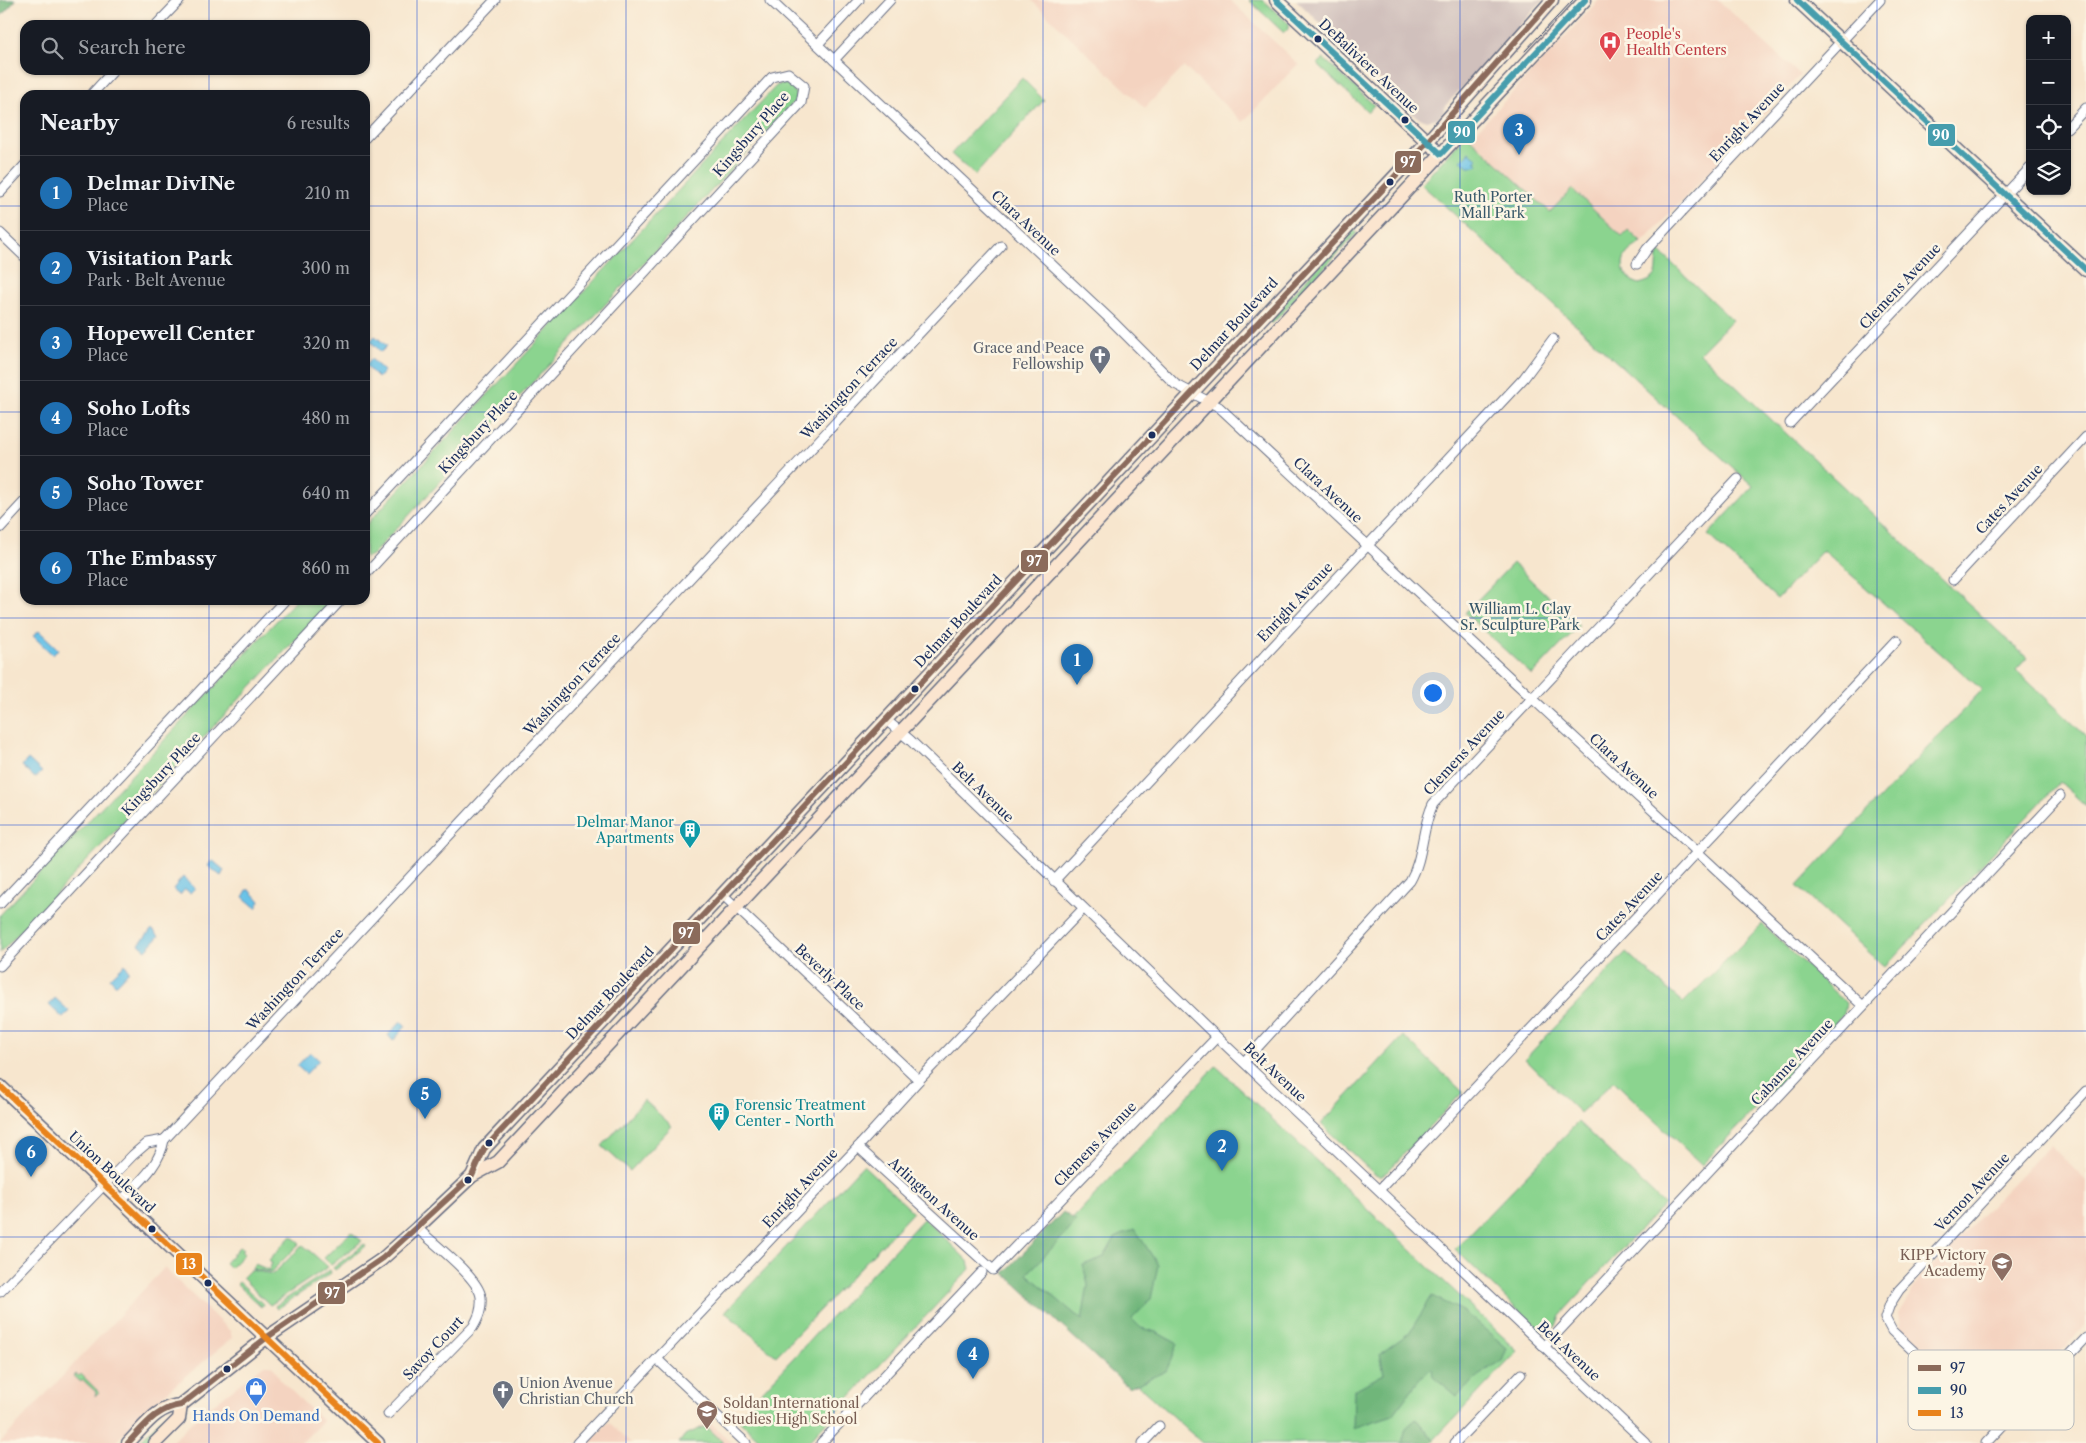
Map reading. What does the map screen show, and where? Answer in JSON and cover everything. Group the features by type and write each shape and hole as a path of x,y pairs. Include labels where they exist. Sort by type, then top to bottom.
{"main road":[{"name":"DeBaliviere Avenue","path":"1276,0 1441,154"},
{"name":"Delmar Boulevard","path":"472,1176 484,1149 1427,142 1552,0"},
{"name":"Delmar Boulevard","path":"128,1443 160,1411 173,1405 181,1405 266,1338 356,1279 418,1228 472,1176 498,1162 1585,0"},
{"path":"1797,0 2086,270"},
{"path":"1258,321 1272,335"},
{"name":"Union Boulevard","path":"0,1086 378,1443"},
{"name":"Delmar Boulevard","path":"155,1443 178,1419 181,1405"}],"street":[{"path":"161,20 180,0"},
{"path":"370,133 494,0"},
{"name":"Clara Avenue","path":"770,0 1112,321 1175,384 1219,407 1863,1006"},
{"path":"818,44 859,0"},
{"path":"834,60 890,0"},
{"name":"Enright Avenue","path":"1637,264 1647,249 1880,0"},
{"name":"Kingsbury Place","path":"370,509 772,77 788,73 804,86 801,103 370,569"},
{"path":"96,90 109,75"},
{"path":"2071,124 2086,108"},
{"path":"0,192 20,170"},
{"name":"Clemens Avenue","path":"1790,423 2026,172"},
{"path":"0,233 20,252"},
{"name":"Washington Terrace","path":"164,1140 1001,246"},
{"name":"Enright Avenue","path":"1054,881 1524,378 1553,339"},
{"name":"Cates Avenue","path":"1953,580 2086,437"},
{"name":"Clemens Avenue","path":"1244,1062 1410,881 1418,868 1426,820 1433,804 1738,479"},
{"path":"0,528 20,506"},
{"name":"Kingsbury Place","path":"0,904 279,605"},
{"name":"Kingsbury Place","path":"0,966 336,605"},
{"name":"Cates Avenue","path":"1380,1189 1897,640"},
{"name":"Belt Avenue","path":"886,720 1217,1037 1380,1189 1544,1348 1646,1443"},
{"name":"Cabanne Avenue","path":"1544,1348 2060,796"},
{"name":"Beverly Place","path":"722,894 919,1080"},
{"name":"Enright Avenue","path":"578,1443 919,1080 1083,909"},
{"name":"Clemens Avenue","path":"993,1270 1217,1037"},
{"name":"Vernon Avenue","path":"1912,1350 1892,1331 1885,1318 1890,1304 1900,1290 2086,1090"},
{"path":"0,1292 140,1148 147,1143 164,1140 160,1157 154,1166 121,1200"},
{"name":"Arlington Avenue","path":"858,1147 993,1270"},
{"name":"Savoy Court","path":"388,1414 473,1327 481,1312 481,1295 473,1281 418,1228"},
{"path":"821,1443 982,1272"},
{"path":"2074,1351 2086,1338"},
{"path":"657,1359 746,1443"},
{"path":"1455,1443 1521,1374"},
{"path":"1143,1443 1158,1426"},
{"path":"1986,1443 1998,1430"}],"shaded area":[{"path":"1031,0 1230,0 1298,64 1243,122 1184,67 1145,108"},
{"path":"1296,0 1543,0 1445,106 1443,113 1437,118 1426,121 1412,114 1408,106"},
{"path":"1599,0 1721,0 1720,2 1800,75 1642,243 1628,230 1622,236 1572,189 1550,212 1470,138"},
{"name":"KIPP Victory Academy","path":"2050,1145 2086,1181 2086,1324 2062,1350 1924,1350 1900,1327 1898,1314 1920,1278"},
{"path":"164,1268 230,1331 232,1338 156,1401 114,1443 0,1443"},
{"path":"264,1365 270,1365 275,1369 280,1380 323,1421 301,1443 170,1443 197,1417"},
{"path":"609,1422 620,1433 631,1443 590,1443"},
{"name":"Soldan International Studies High School","path":"710,1422 732,1443 679,1443 685,1435"}],"green space":[{"path":"0,0 16,0 0,17"},
{"path":"1249,0 1263,0 1288,23 1288,29 1284,33"},
{"path":"1324,59 1374,105 1368,112 1317,64"},
{"path":"1022,78 1044,100 975,175 951,154"},
{"path":"783,83 792,87 796,95 795,101 370,556 370,521 776,86"},
{"name":"Ruth Porter Mall Park","path":"1475,132 1470,138 1550,212 1572,189 1622,236 1628,230 1642,243 1630,251 1623,261 1624,271 1632,281 1639,284 1652,279 1657,272 1659,251 1732,320 1700,353 2027,658 2016,670 2086,736 2086,806 2060,782 1885,967 1797,886 1982,690 1823,550 1777,599 1708,535 1753,486 1421,184 1467,134"},
{"path":"1353,229 1357,233 1272,324 1268,320"},
{"name":"William L. Clay Sr. Sculpture Park","path":"1513,563 1579,626 1532,675 1465,613"},
{"path":"291,605 328,605 0,953 0,915"},
{"path":"1762,924 1846,1003 1844,1014 1702,1165 1614,1081 1580,1113 1525,1059 1626,952 1683,1003"},
{"path":"1403,1036 1463,1092 1387,1172 1380,1176 1373,1173 1321,1124"},
{"path":"1216,1066 1518,1351 1431,1443 1202,1443 1018,1277"},
{"path":"644,1100 672,1126 630,1171 602,1146"},
{"path":"1578,1122 1664,1204 1560,1315 1556,1326 1546,1332 1536,1328 1455,1249"},
{"path":"863,1165 913,1212 776,1356 725,1312"},
{"path":"1063,1212 1077,1222 1027,1274 1082,1320 1088,1285 1083,1265 1104,1257 1115,1238 1135,1229 1158,1265 1151,1299 1132,1319 1141,1328 1156,1332 1178,1344 1166,1371 1129,1388 1004,1273"},
{"path":"924,1218 968,1261 970,1269 807,1443 763,1443 737,1418"},
{"path":"351,1232 362,1241 331,1265 324,1258"},
{"path":"291,1236 300,1243 271,1272 252,1269 255,1264 269,1270 272,1263 269,1260"},
{"path":"364,1244 366,1246 335,1270 333,1268"},
{"path":"303,1245 328,1267 270,1305 242,1278 250,1270 273,1274"},
{"path":"240,1246 244,1249 241,1251 244,1254 230,1268 225,1263"},
{"path":"330,1270 331,1273 277,1309 275,1306"},
{"path":"239,1282 263,1304 261,1307 237,1284"},
{"path":"1432,1296 1463,1311 1507,1348 1502,1361 1486,1370 1457,1396 1433,1376 1432,1368 1422,1376 1393,1415 1353,1428 1354,1390 1384,1374 1380,1354 1409,1333"},
{"path":"76,1374 79,1376 81,1374 99,1392 95,1396 96,1392 83,1380 81,1382 74,1376"},
{"path":"165,1415 170,1419 146,1443 138,1443"},
{"path":"1416,1419 1434,1440 1431,1443 1402,1443 1406,1428"},
{"name":"Soldan International Studies High School","path":"706,1426 724,1443 679,1443 685,1435"}],"water":[{"path":"1469,152 1477,158 1475,162 1478,164 1476,166 1468,166 1461,161"},
{"path":"375,336 387,346 381,352 370,341"},
{"path":"370,360 384,371 378,378 370,370"},
{"path":"39,631 58,649 53,655 33,636"},
{"path":"28,759 42,772 35,778 22,766"},
{"path":"212,860 224,870 221,876 208,866"},
{"path":"183,877 195,888 190,893 185,889 180,895 173,889"},
{"path":"247,890 250,890 260,901 256,908 243,897"},
{"path":"152,929 159,936 146,950 139,944"},
{"path":"125,964 129,971 115,984 110,978"},
{"path":"55,998 69,1011 63,1018 49,1005"},
{"path":"401,1021 406,1026 393,1041 388,1035"},
{"path":"310,1052 319,1060 306,1074 297,1066"}],"tram line":[{"path":"1525,51 1573,0"}],"transit line":[{"name":"90","path":"1276,0 1441,154 1585,0"},
{"name":"97","path":"128,1443 145,1424 158,1414 181,1405 266,1338 383,1258 472,1176 484,1149 1427,142 1552,0"},
{"name":"90","path":"1797,0 2086,270"},
{"name":"13","path":"0,1086 378,1443"}],"place":[{"name":"People's Health Centers","path":"1610,61"},
{"name":"Hopewell Center","path":"1519,155"},
{"name":"Grace and Peace Fellowship","path":"1100,375"},
{"name":"Delmar DivINe","path":"1077,685"},
{"name":"Delmar Manor Apartments","path":"690,849"},
{"name":"Soho Tower","path":"425,1119"},
{"name":"Forensic Treatment Center - North","path":"719,1132"},
{"name":"Visitation Park","path":"1222,1171"},
{"name":"The Embassy","path":"31,1177"},
{"name":"KIPP Victory Academy","path":"2002,1282"},
{"name":"Soho Lofts","path":"973,1379"},
{"name":"Hands On Demand","path":"256,1407"},
{"name":"Union Avenue Christian Church","path":"503,1410"},
{"name":"Soldan International Studies High School","path":"707,1430"}]}
